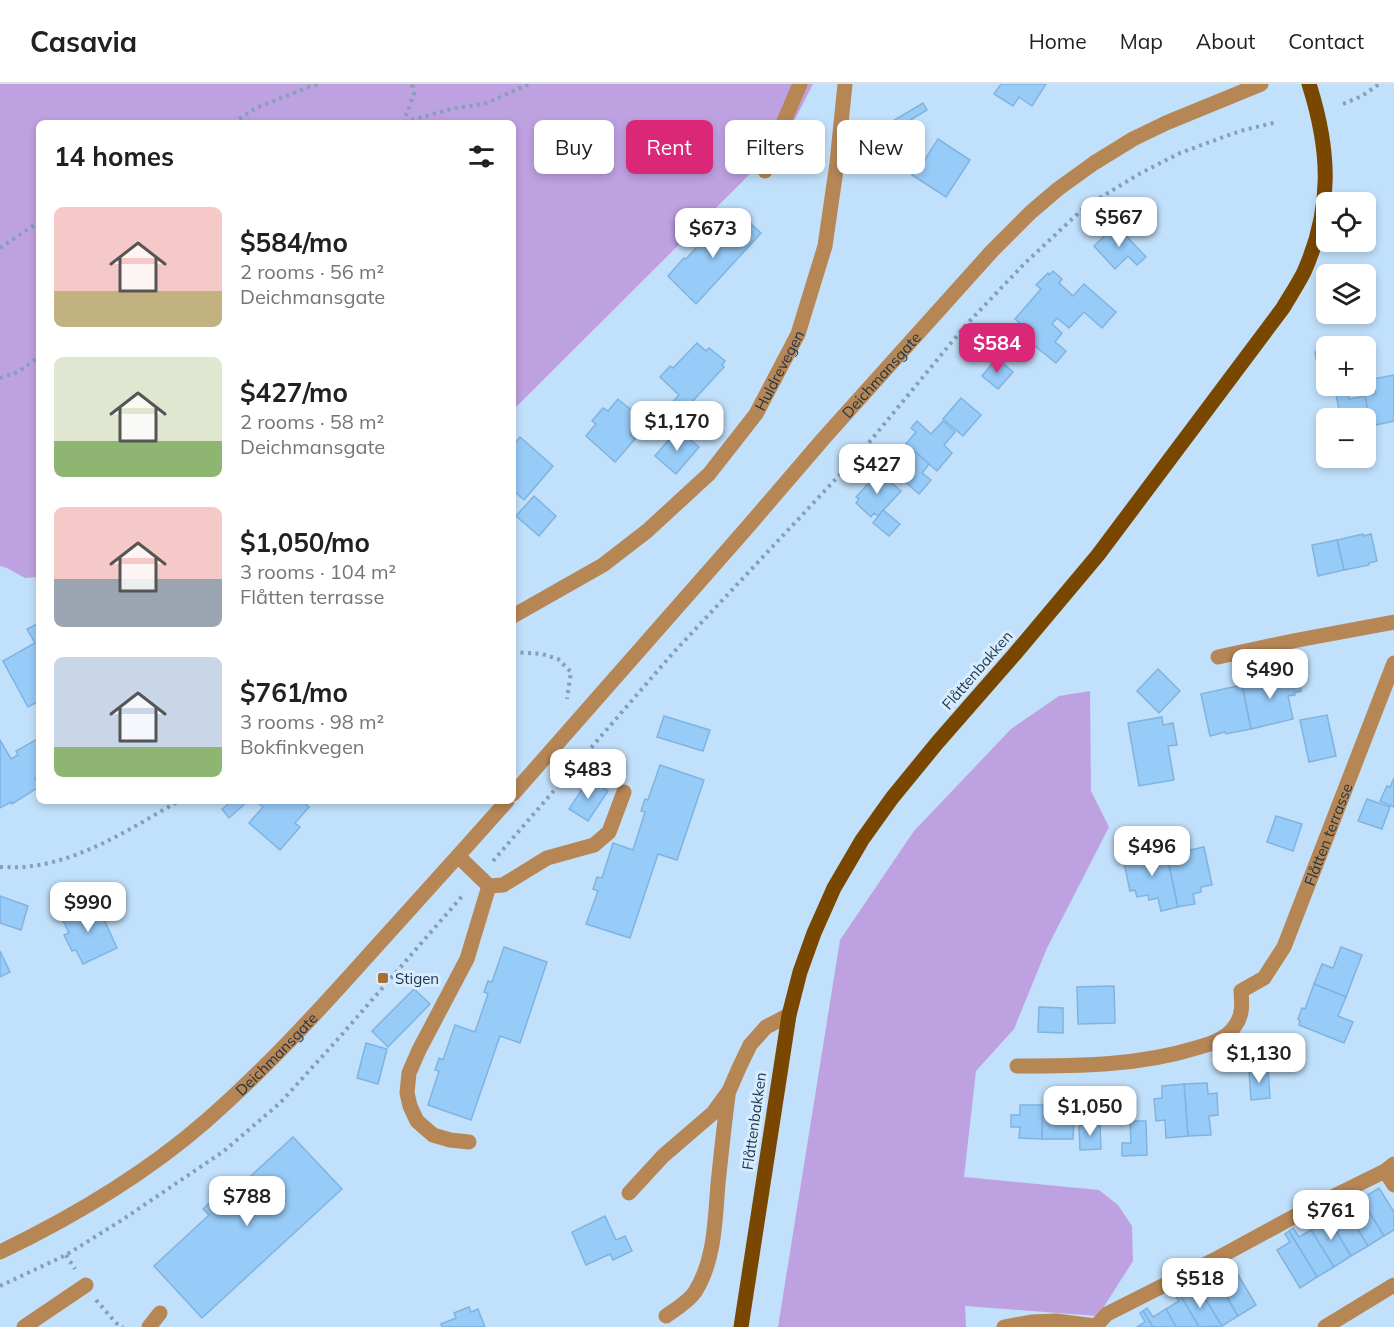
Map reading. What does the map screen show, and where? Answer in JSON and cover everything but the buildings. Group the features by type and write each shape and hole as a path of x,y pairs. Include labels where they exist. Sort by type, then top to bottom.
{"main road":[{"name":"Flåttenbakken","path":"741,1327 789,1015 800,972 834,888 862,840 892,798 1098,555 1283,308 1304,272 1320,224 1326,183 1324,148 1318,112 1309,84"}],"street":[{"path":"785,120 800,84"},
{"name":"Huldrevegen","path":"516,614 603,565 646,531 709,474 756,414 798,334 825,246 837,164 845,84"},
{"name":"Deichmansgate","path":"516,791 824,438 992,251 1031,212 1058,189 1133,140 1166,123 1261,84"},
{"path":"1218,657 1394,622"},
{"name":"Flåtten terrasse","path":"1017,1066 1081,1066 1132,1062 1178,1054 1213,1043 1226,1036 1235,1027 1242,1012 1241,991 1264,978 1284,947 1394,663"},
{"path":"458,856 484,881 503,885 547,858 594,845 609,832 624,792"},
{"name":"Deichmansgate","path":"0,1252 72,1215 126,1182 205,1122 261,1071 309,1021 504,804"},
{"path":"470,1142 433,1135 417,1121 407,1093 409,1073 419,1050 467,959 484,881"},
{"path":"666,1316 693,1294 707,1267 714,1227 729,1092 750,1045 766,1027 789,1015"},
{"path":"629,1193 663,1156 713,1113 729,1092"},
{"path":"1004,1327 1056,1321 1095,1327 1107,1314 1390,1167 1394,1185"},
{"path":"24,1327 86,1285"},
{"path":"1325,1327 1394,1285"},
{"path":"149,1327 160,1313"}],"path":[{"path":"238,120 256,108 320,84"},
{"path":"405,120 414,94 412,84"},
{"path":"412,120 487,103 529,84"},
{"path":"1343,104 1362,96 1379,84"},
{"path":"0,1286 66,1254 122,1220 224,1151 280,1103 484,881 673,653 862,451 965,327 1024,264 1085,207 1139,174 1190,149 1240,131 1277,122"},
{"path":"0,248 36,224"},
{"path":"0,378 18,372 36,359"},
{"path":"516,652 542,654 558,659 571,672 566,710 577,721"},
{"path":"0,867 32,866 67,858 108,841 174,804"}],"shaded area":[{"path":"0,84 813,84 795,120 725,120 725,174 750,174 516,407 516,120 36,120 36,577 25,578 0,566"},
{"path":"1090,691 1091,791 1109,827 1047,948 1014,1029 976,1071 964,1177 1099,1190 1118,1205 1132,1226 1133,1261 1098,1316 965,1306 966,1327 778,1327 840,940 914,831 1011,729 1059,696"}],"place":[{"name":"Stigen","path":"383,978"}]}
